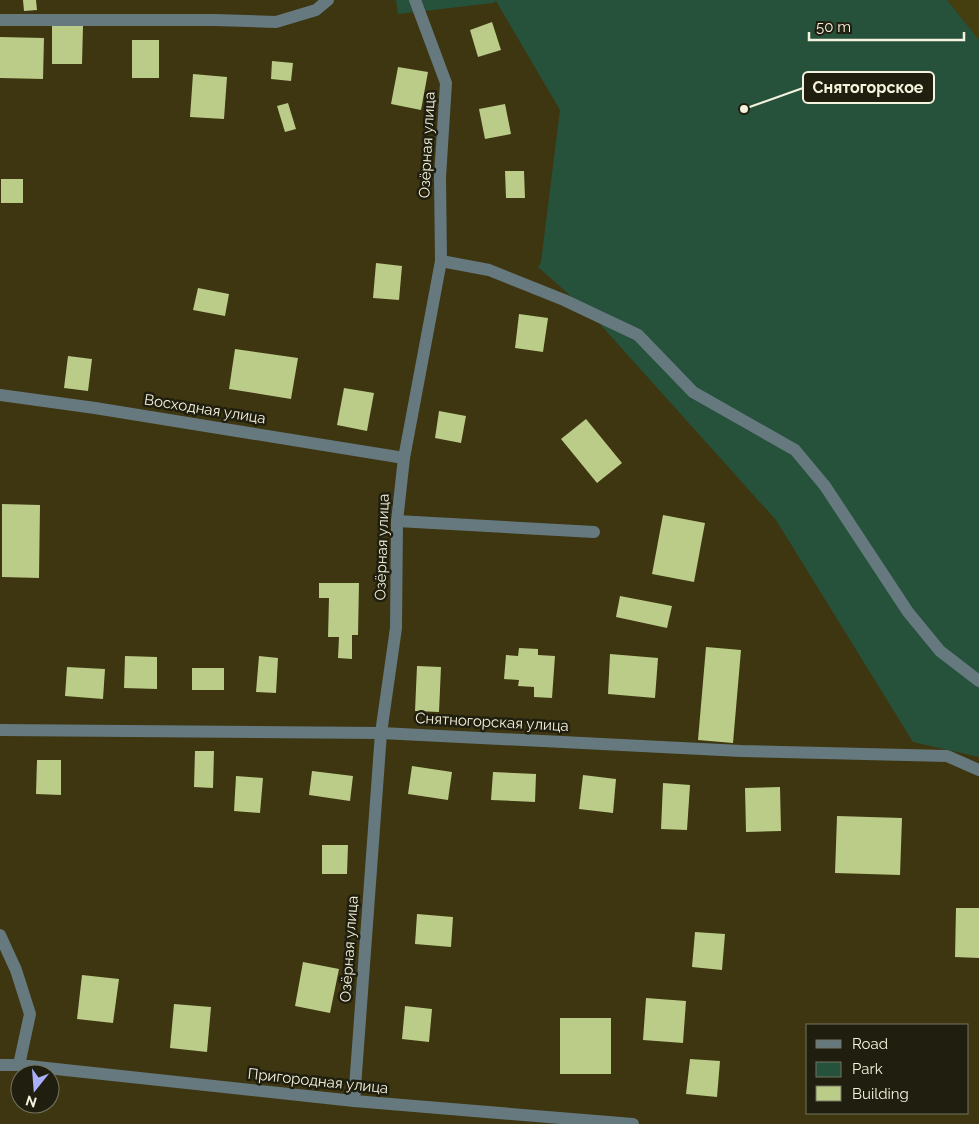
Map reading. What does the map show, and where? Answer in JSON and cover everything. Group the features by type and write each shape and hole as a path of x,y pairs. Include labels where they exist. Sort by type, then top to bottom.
{"street":[{"path":"0,20 215,20 276,22 316,10 328,0"},
{"name":"Озёрная улица","path":"354,1102 381,733 396,628 397,521 404,458 440,261 440,177 446,83 415,0"},
{"path":"440,261 489,270 564,300 638,335 693,392 794,450 825,486 908,612 940,651 979,681"},
{"name":"Восходная улица","path":"0,395 94,408 404,458"},
{"path":"397,521 594,532"},
{"name":"Снятногорская улица","path":"0,730 381,733 741,751 947,756 979,770"},
{"path":"0,935 16,970 30,1014 19,1064"},
{"name":"Пригородная улица","path":"60,1070 354,1102 633,1124"}],"shaded area":[{"path":"947,0 979,0 979,40"}],"green space":[{"path":"396,0 947,0 979,40 979,757 913,742 776,520 589,312 538,267 541,262 560,110 496,1 493,3 398,14"}],"building":[{"path":"23,0 36,0 37,10 24,11"},
{"path":"492,22 501,50 478,57 470,30"},
{"path":"52,26 83,26 82,64 52,64"},
{"path":"0,37 44,38 43,79 0,78"},
{"path":"132,40 159,40 159,78 132,78"},
{"path":"272,61 293,63 291,81 271,79"},
{"path":"398,67 428,72 421,110 391,104"},
{"path":"193,74 227,77 224,119 190,117"},
{"path":"288,103 296,129 285,132 277,106"},
{"path":"505,104 511,134 485,139 479,109"},
{"path":"505,171 524,171 525,198 506,198"},
{"path":"1,179 23,179 23,203 1,203"},
{"path":"376,263 402,266 399,300 373,298"},
{"path":"198,288 229,294 225,316 193,310"},
{"path":"519,314 548,318 543,352 515,348"},
{"path":"235,349 298,358 291,399 229,389"},
{"path":"68,356 92,359 88,391 64,388"},
{"path":"344,388 374,393 367,431 337,425"},
{"path":"439,411 466,416 461,443 435,438"},
{"path":"586,419 622,463 597,483 561,439"},
{"path":"2,504 40,505 39,578 2,577"},
{"path":"663,515 705,523 694,582 652,574"},
{"path":"319,583 359,583 358,635 352,635 352,659 338,658 339,637 328,637 329,598 319,598"},
{"path":"620,596 672,606 667,628 616,617"},
{"path":"706,647 741,650 733,743 698,740"},
{"path":"519,648 538,649 538,655 555,656 552,698 534,697 534,687 518,686 519,680 504,679 506,655 518,656"},
{"path":"610,654 658,658 655,698 608,694"},
{"path":"125,656 157,657 157,689 124,688"},
{"path":"259,656 278,658 276,693 256,692"},
{"path":"417,666 441,667 439,712 415,711"},
{"path":"67,667 105,669 103,699 65,696"},
{"path":"192,668 224,668 224,690 192,690"},
{"path":"195,751 214,751 213,788 194,787"},
{"path":"37,760 61,760 61,795 36,794"},
{"path":"412,766 452,772 448,800 408,794"},
{"path":"312,771 353,776 350,801 309,795"},
{"path":"493,772 536,774 535,802 491,800"},
{"path":"583,775 616,779 613,813 579,809"},
{"path":"236,776 263,778 260,813 234,811"},
{"path":"663,783 690,785 687,830 661,829"},
{"path":"780,787 781,831 746,832 745,788"},
{"path":"837,816 902,818 900,875 835,873"},
{"path":"322,845 348,845 347,874 322,874"},
{"path":"956,908 979,908 979,958 955,957"},
{"path":"417,914 453,917 451,947 415,944"},
{"path":"695,932 725,934 722,970 692,967"},
{"path":"303,962 339,969 330,1013 295,1006"},
{"path":"82,975 119,979 113,1023 77,1019"},
{"path":"646,998 686,1001 683,1043 643,1040"},
{"path":"174,1004 211,1007 207,1052 170,1048"},
{"path":"405,1006 432,1009 429,1042 402,1039"},
{"path":"560,1018 611,1018 611,1074 560,1074"},
{"path":"690,1059 720,1061 717,1097 686,1094"}],"place":[{"name":"Снятогорское","path":"744,109"}]}
